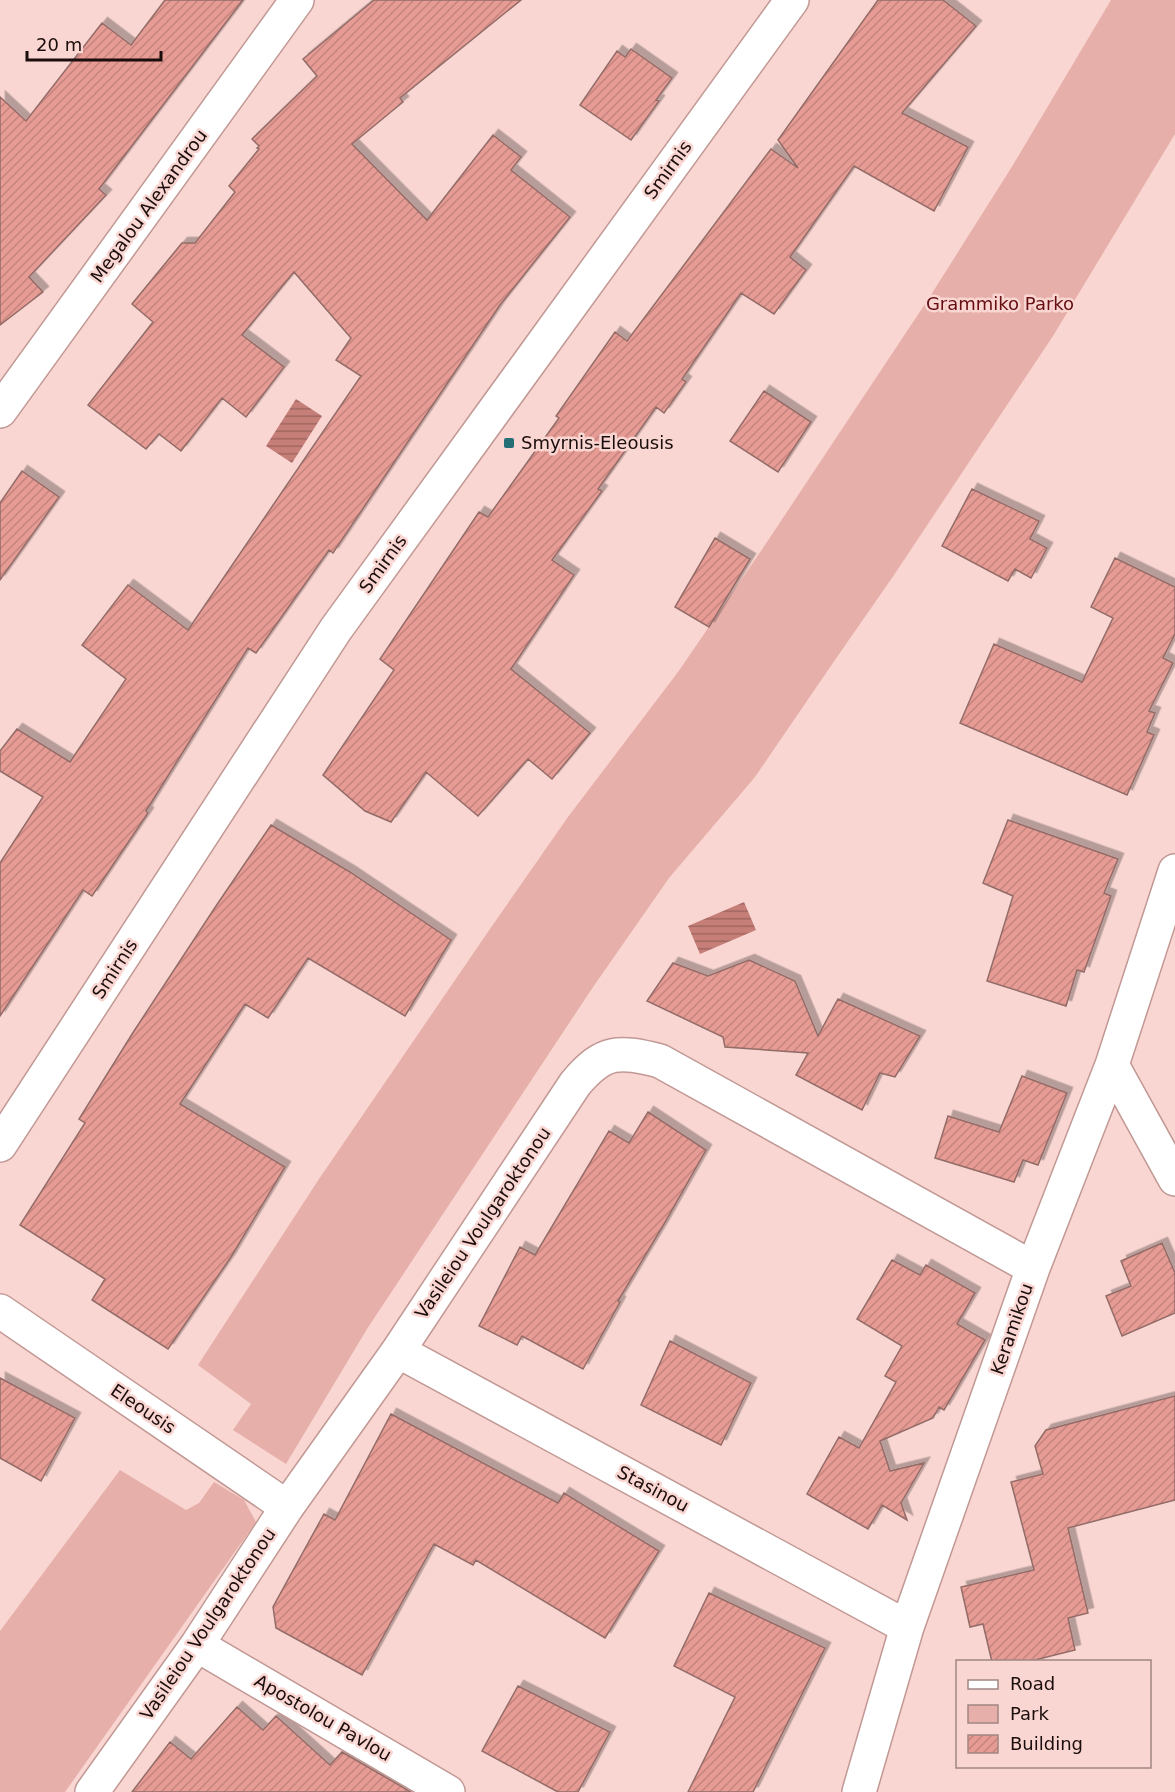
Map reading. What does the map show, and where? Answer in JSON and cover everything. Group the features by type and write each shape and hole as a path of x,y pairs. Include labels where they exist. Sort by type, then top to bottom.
{"street":[{"name":"Megalou Alexandrou","path":"0,411 297,0"},
{"name":"Smirnis","path":"0,1145 336,629 792,0"},
{"name":"Keramikou","path":"860,1792 907,1628 1033,1268 1112,1065 1175,871"},
{"name":"Vasileiou Voulgaroktonou","path":"92,1792 197,1645 286,1507 398,1351 576,1084 589,1068 603,1058 624,1053 660,1061 1033,1268"},
{"path":"1112,1065 1175,1179"},
{"name":"Eleousis","path":"0,1311 286,1507"},
{"name":"Stasinou","path":"398,1351 907,1628"},
{"name":"Apostolou Pavlou","path":"197,1645 448,1792"}],"green space":[{"name":"Grammiko Parko","path":"1111,0 1175,0 1175,134 1053,336 892,578 755,777 669,878 591,990 367,1329 286,1464 233,1430 251,1404 198,1365 319,1179 492,926 568,817 678,672 767,542 929,298 1013,165"},
{"path":"120,1470 186,1510 199,1503 214,1482 244,1500 256,1522 65,1792 0,1792 0,1631"}],"shaded area":[{"path":"296,399 322,416 292,463 266,446"},
{"path":"744,902 756,930 700,954 688,926"}],"building":[{"path":"165,0 243,0 99,189 106,195 29,277 43,292 0,325 0,97 26,121 102,23 131,45"},
{"path":"374,0 521,0 400,98 403,102 352,144 427,220 493,135 521,157 511,170 570,217 500,305 333,553 329,550 256,653 248,648 146,811 148,813 92,896 83,890 0,1016 0,863 43,797 0,771 0,751 17,729 70,762 126,679 82,645 128,585 188,630 361,376 336,360 351,338 294,272 242,335 284,367 246,417 222,398 181,451 159,434 146,449 88,405 153,322 132,304 182,243 195,243 235,192 229,186 259,149 252,139 317,76 303,59"},
{"path":"878,0 943,0 976,26 902,113 968,147 934,211 854,166 790,257 806,270 774,314 741,293 682,379 686,382 664,413 656,407 598,489 602,491 552,560 574,575 511,669 590,733 552,779 528,759 478,816 426,772 391,822 365,811 323,775 394,670 380,659 479,512 488,517 559,418 556,416 615,332 627,341 771,149 798,168 778,140"},
{"path":"631,49 672,78 656,100 659,101 631,140 580,105 617,51 625,57"},
{"path":"764,391 811,422 778,472 730,441"},
{"path":"22,471 59,497 0,580 0,503"},
{"path":"972,489 1039,521 1030,539 1047,548 1031,578 1015,569 1008,581 942,546"},
{"path":"715,538 750,559 709,627 675,607"},
{"path":"1115,558 1175,587 1175,634 1163,658 1173,663 1149,711 1155,713 1147,732 1154,735 1127,795 960,723 994,644 1082,682 1113,618 1091,607"},
{"path":"1008,820 1118,859 1104,893 1111,896 1084,972 1077,970 1066,1006 987,981 1013,896 983,883"},
{"path":"271,825 350,872 451,940 405,1016 308,958 268,1018 245,1004 180,1104 285,1167 231,1257 168,1349 92,1300 105,1279 20,1225 85,1123 79,1119 134,1031"},
{"path":"749,960 795,981 818,1036 838,999 920,1036 895,1077 880,1073 862,1110 796,1075 808,1053 725,1047 723,1037 647,1001 673,963 708,976"},
{"path":"1022,1076 1067,1093 1038,1165 1023,1160 1014,1182 935,1158 948,1116 999,1132"},
{"path":"648,1112 706,1150 618,1301 620,1302 583,1369 522,1336 517,1345 479,1326 520,1247 535,1255 609,1131 629,1143"},
{"path":"1162,1243 1175,1273 1175,1313 1122,1336 1106,1296 1131,1286 1121,1261"},
{"path":"892,1260 920,1275 926,1265 975,1293 957,1324 985,1340 944,1410 939,1407 933,1418 880,1441 890,1471 924,1463 901,1503 907,1520 882,1505 868,1529 807,1494 839,1437 859,1448 896,1382 885,1376 902,1346 857,1319"},
{"path":"670,1341 751,1383 721,1445 641,1405"},
{"path":"0,1378 75,1418 41,1481 0,1458"},
{"path":"1175,1396 1175,1500 1068,1528 1088,1613 1068,1618 1075,1650 1035,1660 992,1660 983,1624 970,1627 961,1587 1034,1570 1011,1482 1043,1474 1035,1446 1046,1430"},
{"path":"391,1414 558,1503 564,1493 659,1551 605,1638 476,1560 473,1565 434,1544 362,1675 276,1628 273,1607 324,1514 335,1520"},
{"path":"709,1593 825,1648 753,1792 688,1792 735,1697 674,1666"},
{"path":"518,1686 610,1732 578,1792 558,1792 482,1751"},
{"path":"237,1707 263,1730 276,1716 330,1765 342,1752 411,1792 132,1792 170,1742 191,1759"}],"place":[{"name":"Smyrnis-Eleousis","path":"509,443"}]}
